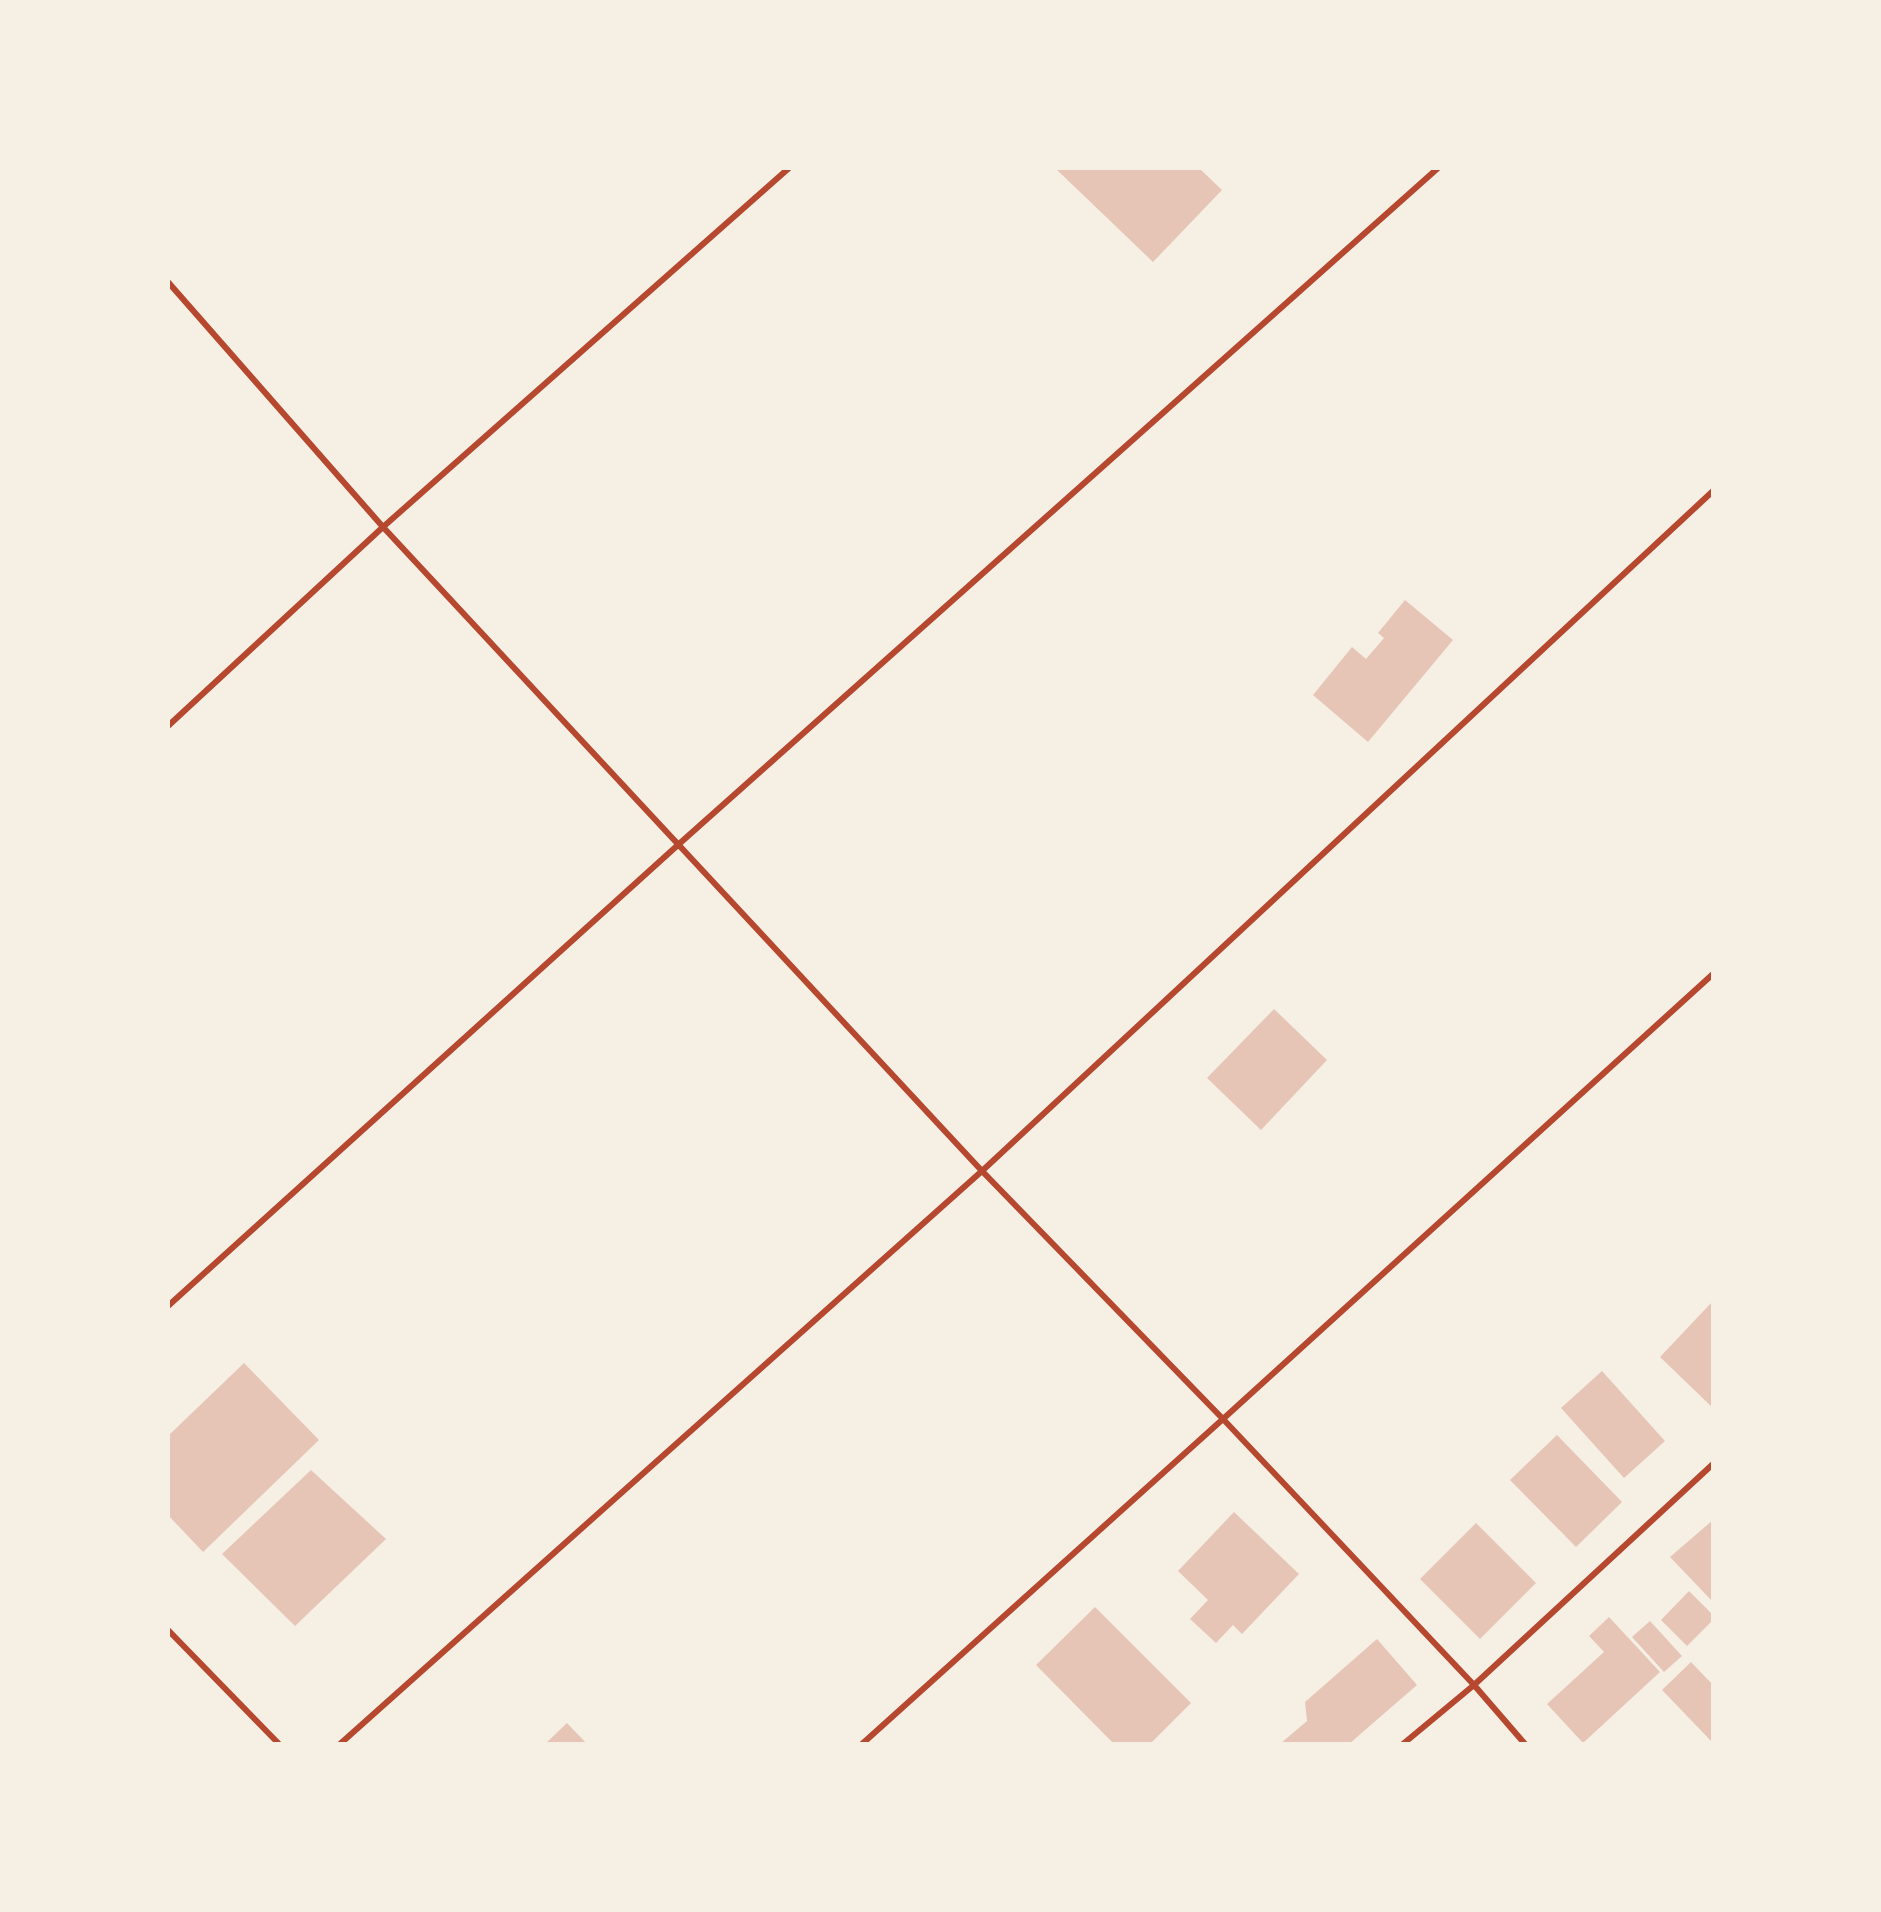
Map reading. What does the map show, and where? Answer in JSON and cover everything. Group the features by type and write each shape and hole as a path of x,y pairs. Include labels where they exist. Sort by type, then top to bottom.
{"street":[{"path":"168,726 383,527 789,168"},
{"path":"168,1306 679,844 1438,168"},
{"path":"168,282 383,527 982,1171 1223,1419 1474,1685 1525,1744"},
{"path":"340,1744 982,1171 1713,491"},
{"path":"862,1744 1713,974"},
{"path":"1403,1744 1474,1685 1713,1464"},
{"path":"168,1630 279,1744"}],"building":[{"path":"1055,168 1199,168 1222,190 1153,262"},
{"path":"1405,600 1453,640 1368,742 1313,695 1352,647 1366,659 1384,638 1378,633"},
{"path":"1274,1009 1327,1060 1261,1130 1207,1078"},
{"path":"1713,1301 1713,1408 1660,1357"},
{"path":"244,1363 319,1440 203,1552 168,1515 168,1436"},
{"path":"1602,1371 1665,1441 1624,1478 1561,1408"},
{"path":"1557,1435 1622,1502 1576,1547 1510,1480"},
{"path":"311,1470 386,1539 295,1626 222,1554"},
{"path":"1234,1512 1299,1574 1242,1634 1233,1625 1216,1643 1190,1619 1208,1600 1178,1571"},
{"path":"1713,1520 1713,1602 1670,1557"},
{"path":"1476,1523 1536,1583 1480,1639 1420,1579"},
{"path":"1689,1591 1713,1615 1713,1620 1687,1646 1661,1620"},
{"path":"1095,1607 1191,1703 1150,1744 1114,1744 1036,1665"},
{"path":"1609,1617 1660,1672 1583,1743 1547,1704 1604,1652 1589,1636"},
{"path":"1650,1621 1682,1656 1664,1672 1632,1637"},
{"path":"1377,1639 1417,1685 1349,1744 1280,1744 1307,1721 1305,1702"},
{"path":"1691,1662 1713,1685 1713,1743 1662,1690"},
{"path":"567,1723 587,1744 545,1744"}]}
